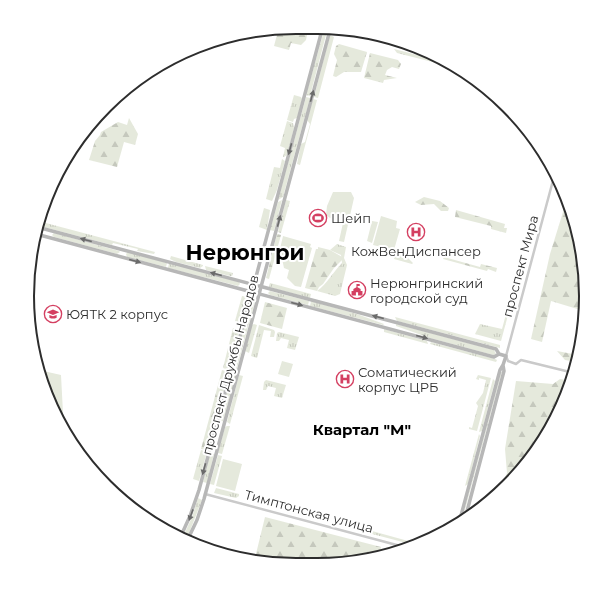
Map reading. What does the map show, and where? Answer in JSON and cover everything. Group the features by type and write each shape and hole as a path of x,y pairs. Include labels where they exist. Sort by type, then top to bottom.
{"street":[{"name":"проспект Дружбы Народов","path":"183,532 197,497 321,34"},
{"name":"проспект Дружбы Народов","path":"190,535 206,494 329,35"},
{"name":"проспект Мира","path":"466,511 504,371 506,356 553,183"},
{"path":"43,229 496,349 499,354 506,356 508,361 516,364 520,360 568,371"},
{"path":"41,235 494,357 499,354"},
{"path":"390,329 392,321"},
{"name":"проспект Мира","path":"461,515 500,370 504,365"},
{"name":"Тимптонская улица","path":"206,494 397,545"}],"green space":[{"path":"307,34 306,40 301,45 291,43 289,50 274,46 277,35"},
{"path":"323,34 326,35 310,96 306,95"},
{"path":"330,35 334,37 318,98 314,97"},
{"path":"339,44 367,52 361,72 344,72 336,77 333,76 337,60 334,54 336,46"},
{"path":"394,49 422,56 437,63 397,53"},
{"path":"370,53 398,60 401,64 399,69 392,67 387,70 385,75 397,78 384,80 383,83 364,78"},
{"path":"294,95 301,97 302,99 297,118 294,119 293,122 287,120"},
{"path":"306,97 310,98 283,197 278,200"},
{"path":"313,99 317,100 300,165 297,164 301,144 305,142 310,124 307,120"},
{"path":"129,118 138,134 135,145 124,142 117,167 89,160 95,141 101,132 118,122 127,125"},
{"path":"287,121 293,123 294,128 287,155 283,157 285,148 280,146"},
{"path":"282,159 285,161 277,190 272,201 266,199 274,167 280,168"},
{"path":"333,192 351,192 354,198 344,242 339,241 343,223 326,215 327,206"},
{"path":"424,197 440,201 449,208 448,211 441,211 434,204 421,205 415,202"},
{"path":"282,200 274,231 270,230 278,202"},
{"path":"286,200 290,201 281,233 278,232"},
{"path":"264,208 270,210 267,230 259,227"},
{"path":"564,209 570,228 577,262 578,309 551,301 542,342 531,339 550,254"},
{"path":"456,210 505,224 504,228 507,228 506,233 491,229 491,226 455,217"},
{"path":"381,216 397,221 396,228 400,229 394,250 373,245"},
{"path":"372,221 378,222 372,243 367,241"},
{"path":"45,223 155,252 154,254 137,251 138,249 113,243 112,245 43,227"},
{"path":"54,233 120,252 117,254 54,237 52,235"},
{"path":"277,234 281,235 269,279 266,278"},
{"path":"283,236 311,244 310,247 312,248 301,287 295,286 287,278 289,270 284,268 280,249"},
{"path":"337,244 346,247 344,258 347,265 340,294 335,296 317,291 324,285 342,263 341,255 330,250"},
{"path":"318,247 330,250 344,258 334,268 317,291 305,288 316,249 318,249"},
{"path":"397,250 402,252 413,263 394,259"},
{"path":"128,252 167,263 166,267 127,257 126,254"},
{"path":"171,256 203,266 200,268 176,262 170,259"},
{"path":"444,257 480,267 481,264 497,268 496,272 488,269 487,271 443,259"},
{"path":"169,263 239,282 240,284 238,286 168,268"},
{"path":"205,266 233,273 232,276 230,276 206,270"},
{"path":"270,283 311,294 310,298 269,287"},
{"path":"270,291 309,301 308,305 270,295 268,293"},
{"path":"242,296 247,297 247,301 241,326 238,328 239,322 235,321"},
{"path":"252,299 255,301 236,372 232,371"},
{"path":"311,301 357,314 384,324 383,325 310,306"},
{"path":"265,302 287,308 282,329 260,323"},
{"path":"509,303 511,304 501,341 475,334 480,324 502,329"},
{"path":"395,317 500,345 500,348 397,321"},
{"path":"396,324 494,350 496,354 493,355 430,338 396,326"},
{"path":"252,325 257,325 249,353 245,351"},
{"path":"259,325 274,330 275,332 274,337 270,337 271,331 264,330 257,358 251,356"},
{"path":"233,328 239,332 229,370 223,368"},
{"path":"384,329 427,341 428,344 384,332"},
{"path":"279,332 299,337 295,350 287,348 289,340 281,338 279,341 276,341 277,333"},
{"path":"431,342 497,360 496,362 430,344"},
{"path":"557,351 572,354 571,361 565,360"},
{"path":"282,361 293,364 289,377 278,374"},
{"path":"222,370 229,372 207,450 201,449"},
{"path":"45,371 61,375 63,416"},
{"path":"501,372 502,372 464,513"},
{"path":"232,373 236,374 223,421 221,422 219,420"},
{"path":"239,375 243,376 230,424 227,422"},
{"path":"478,375 491,378 477,431 469,429 469,427 472,428 478,406 476,403 483,393 486,380 479,378 479,380 476,379"},
{"path":"493,379 495,381 482,431 479,432"},
{"path":"560,379 565,380 552,412 535,442 514,469 504,479 507,473 505,449 516,381 553,384"},
{"path":"266,380 286,385 282,398 274,396 276,388 268,386 266,390 263,390 264,382"},
{"path":"230,426 222,454 218,453 225,427"},
{"path":"479,434 480,436 468,484 465,486"},
{"path":"201,450 207,452 199,481 193,479"},
{"path":"210,453 214,454 207,483 203,482"},
{"path":"218,455 222,456 214,485 210,484"},
{"path":"223,459 242,464 235,491 216,486"},
{"path":"216,488 239,494 239,496 236,498 214,493"},
{"path":"198,498 202,500 188,535 185,533"},
{"path":"265,517 381,547 380,550 351,556 296,558 256,555"},
{"path":"354,526 409,541 405,543 354,529"}],"place":[{"name":"Шейп","path":"318,218"},
{"name":"КожВенДиспансер","path":"416,232"},
{"name":"Нерюнгринский городской суд","path":"357,290"},
{"name":"ЮЯТК 2 корпус","path":"53,314"},
{"name":"Соматический корпус ЦРБ","path":"345,379"}],"district":[{"name":"Нерюнгри","path":"245,252"},
{"name":"Квартал \"М\"","path":"362,429"}]}
